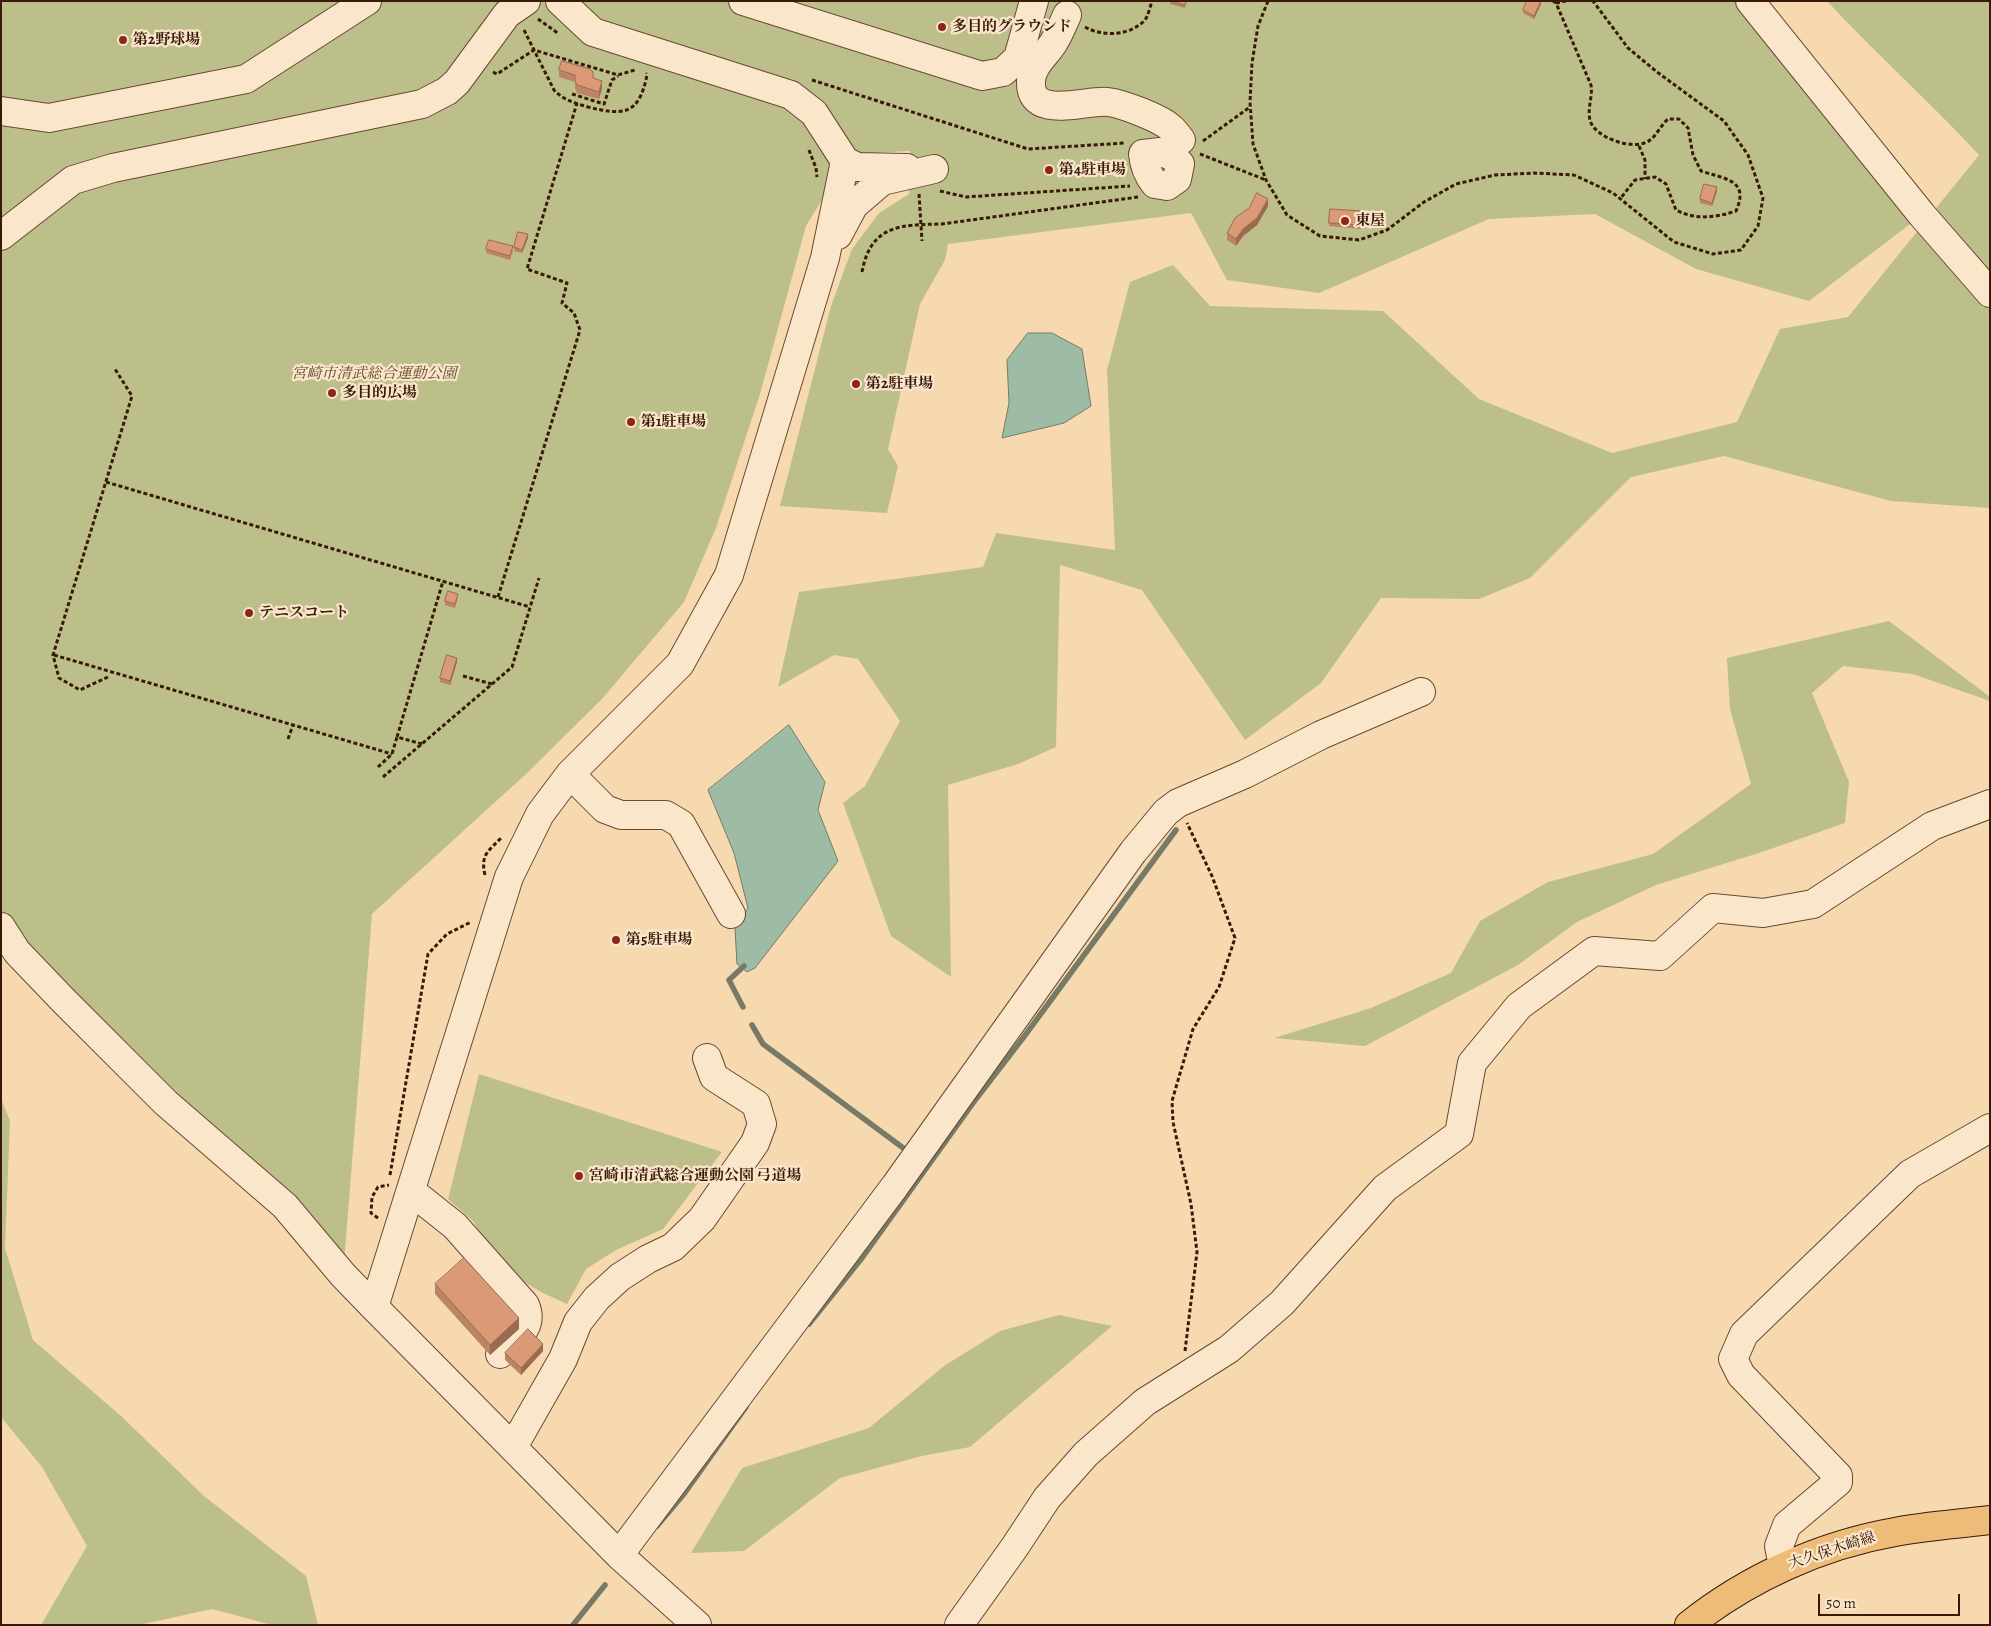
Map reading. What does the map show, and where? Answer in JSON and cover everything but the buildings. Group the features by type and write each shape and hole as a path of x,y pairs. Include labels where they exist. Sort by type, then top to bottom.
{"main road":[{"name":"大久保木崎線","path":"1689,1625 1713,1606 1783,1567 1838,1546 1894,1532 1990,1520"}],"street":[{"path":"1,111 49,118 246,79 367,1"},
{"path":"374,1307 397,1188 509,877 540,814 570,774 680,664 730,575 825,258 835,174 814,113 791,95 593,32 560,1"},
{"path":"743,1 982,76 1003,72 1018,58 1034,1"},
{"path":"1750,1 1922,215 1990,293"},
{"path":"1,236 73,180 112,168 422,104 447,91 457,82 507,14 525,19"},
{"path":"1067,15 1053,43 1035,67 1031,82 1034,94 1041,103 1054,107 1107,101 1130,108 1170,127 1186,145"},
{"path":"835,174 857,166 930,182"},
{"path":"825,258 854,205 882,181 930,182"},
{"path":"619,1554 895,1186 1133,852 1166,812 1178,803 1245,774 1320,735 1421,692"},
{"path":"570,774 605,809 621,815 666,815 681,824 731,914"},
{"path":"959,1625 1047,1498 1086,1454 1145,1402 1229,1349 1282,1303 1385,1188 1459,1134 1472,1063 1519,1006 1594,951 1660,956 1713,908 1763,913 1813,904 1932,826 1990,804"},
{"path":"1,927 17,952 166,1104 285,1206 343,1275 374,1307 619,1554 697,1625"},
{"path":"513,1447 563,1359 578,1322 597,1298 620,1277 648,1259 673,1248 702,1219 756,1143 762,1124 756,1104 714,1077 707,1058"},
{"path":"1783,1567 1779,1546 1787,1525 1838,1482 1838,1476 1742,1375 1733,1359 1744,1334 1910,1174 1990,1128"},
{"path":"397,1188 455,1226 525,1305 529,1315 525,1329 500,1354"}],"path":[{"path":"1067,15 1092,31 1111,34 1130,30 1145,19 1152,1"},
{"path":"1268,1 1258,26 1252,62 1250,107 1253,144 1266,180 1287,215 1320,236 1359,240 1387,230 1424,202 1456,184 1495,175 1534,173 1574,175 1614,193 1674,242 1714,254 1741,250 1758,226 1763,198 1748,155 1724,121 1657,72 1628,48 1593,1"},
{"path":"1566,1 1554,2 1591,85 1593,95 1589,108 1590,122 1598,132 1621,143 1639,146 1650,140 1668,119 1679,119 1688,128 1693,155 1701,171 1732,182 1740,189 1741,199 1736,211 1723,215 1688,216 1676,210 1666,184 1655,177 1635,180 1620,199"},
{"path":"518,34 525,19"},
{"path":"525,19 534,50 554,90 561,98 611,112 622,112 632,107 641,98 646,80"},
{"path":"493,69 494,73 497,74 534,50 618,75"},
{"path":"572,94 604,104 612,80 618,75 641,69"},
{"path":"498,597 580,330 574,313 562,303 566,283 527,269 577,103"},
{"path":"1186,145 1250,107"},
{"path":"806,142 816,168 835,174"},
{"path":"1186,145 1266,180"},
{"path":"1639,146 1645,160 1645,179"},
{"path":"1028,149 1138,148"},
{"path":"862,272 865,257 874,242 888,231 910,225 921,225 942,224 1141,197 1130,186 966,197 930,182 921,225 922,241"},
{"path":"108,677 80,690 59,678 53,655 132,396 115,369"},
{"path":"106,482 530,607"},
{"path":"383,777 512,667 539,578"},
{"path":"378,767 392,754 442,581"},
{"path":"53,655 392,754"},
{"path":"463,676 492,684"},
{"path":"288,739 293,725"},
{"path":"397,737 422,744"},
{"path":"1178,803 1212,876 1236,938 1219,987 1193,1029 1172,1101 1197,1252 1182,1379"},
{"path":"486,879 482,864 484,856 505,834"},
{"path":"381,1221 372,1213 372,1198 378,1187 397,1188 428,954 447,934 473,921 470,930"}],"green space":[{"name":"宮崎市清武総合運動公園","path":"1,1 1750,1 1922,215 1809,301 1696,269 1595,214 1489,219 1319,293 1227,280 1191,213 948,244 945,260 920,304 888,449 898,466 887,513 780,506 831,306 852,249 879,213 909,194 910,151 850,154 806,226 760,394 716,528 684,602 602,699 526,774 372,914 343,1275 1,927"},
{"path":"1827,1 1990,1 1990,508 1891,501 1724,456 1631,477 1530,578 1479,599 1381,598 1321,683 1245,740 1142,590 1060,565 1056,747 1018,764 948,785 951,977 891,936 843,803 865,786 900,721 858,659 834,655 778,687 799,592 983,567 996,533 1115,550 1107,370 1130,282 1173,265 1210,306 1383,311 1479,399 1612,453 1737,422 1780,329 1848,317 1979,155"},
{"path":"1889,621 1990,697 1990,701 1913,674 1843,666 1812,693 1849,782 1845,823 1762,852 1656,885 1577,922 1518,965 1365,1046 1274,1038 1371,1008 1451,973 1480,921 1548,882 1653,854 1751,784 1730,709 1727,658"},
{"name":"宮崎市清武総合運動公園 弓道場","path":"479,1074 722,1152 663,1229 616,1250 586,1269 567,1304 541,1292 514,1276 490,1250 473,1221 448,1199"},
{"path":"1,1099 10,1121 5,1248 33,1340 121,1416 204,1496 306,1576 318,1625 272,1625 212,1609 139,1625 41,1625 87,1546 42,1467 1,1417"},
{"path":"1059,1315 1112,1326 970,1447 922,1456 840,1478 744,1551 691,1553 742,1468 869,1428 944,1366 1000,1331"}],"shaded area":[{"path":"1028,333 1052,333 1082,349 1091,406 1064,423 1002,438 1009,403 1007,360"},
{"path":"789,725 825,782 818,810 838,861 755,968 747,972 737,964 735,929 748,908 734,853 708,790"}],"waterway":[{"path":"809,1324 862,1258 976,1099 1176,830"},
{"path":"743,1007 729,980 744,966"},
{"path":"752,1025 763,1044 910,1153"},
{"path":"657,1526 684,1494 746,1407"},
{"path":"573,1625 605,1585"}],"place":[{"name":"多目的グラウンド","path":"942,27"},
{"name":"第2野球場","path":"123,40"},
{"name":"第4駐車場","path":"1049,170"},
{"name":"東屋","path":"1345,221"},
{"name":"第2駐車場","path":"856,384"},
{"name":"多目的広場","path":"332,393"},
{"name":"第1駐車場","path":"631,422"},
{"name":"テニスコート","path":"249,613"},
{"name":"第5駐車場","path":"616,940"},
{"name":"宮崎市清武総合運動公園 弓道場","path":"579,1176"}]}
